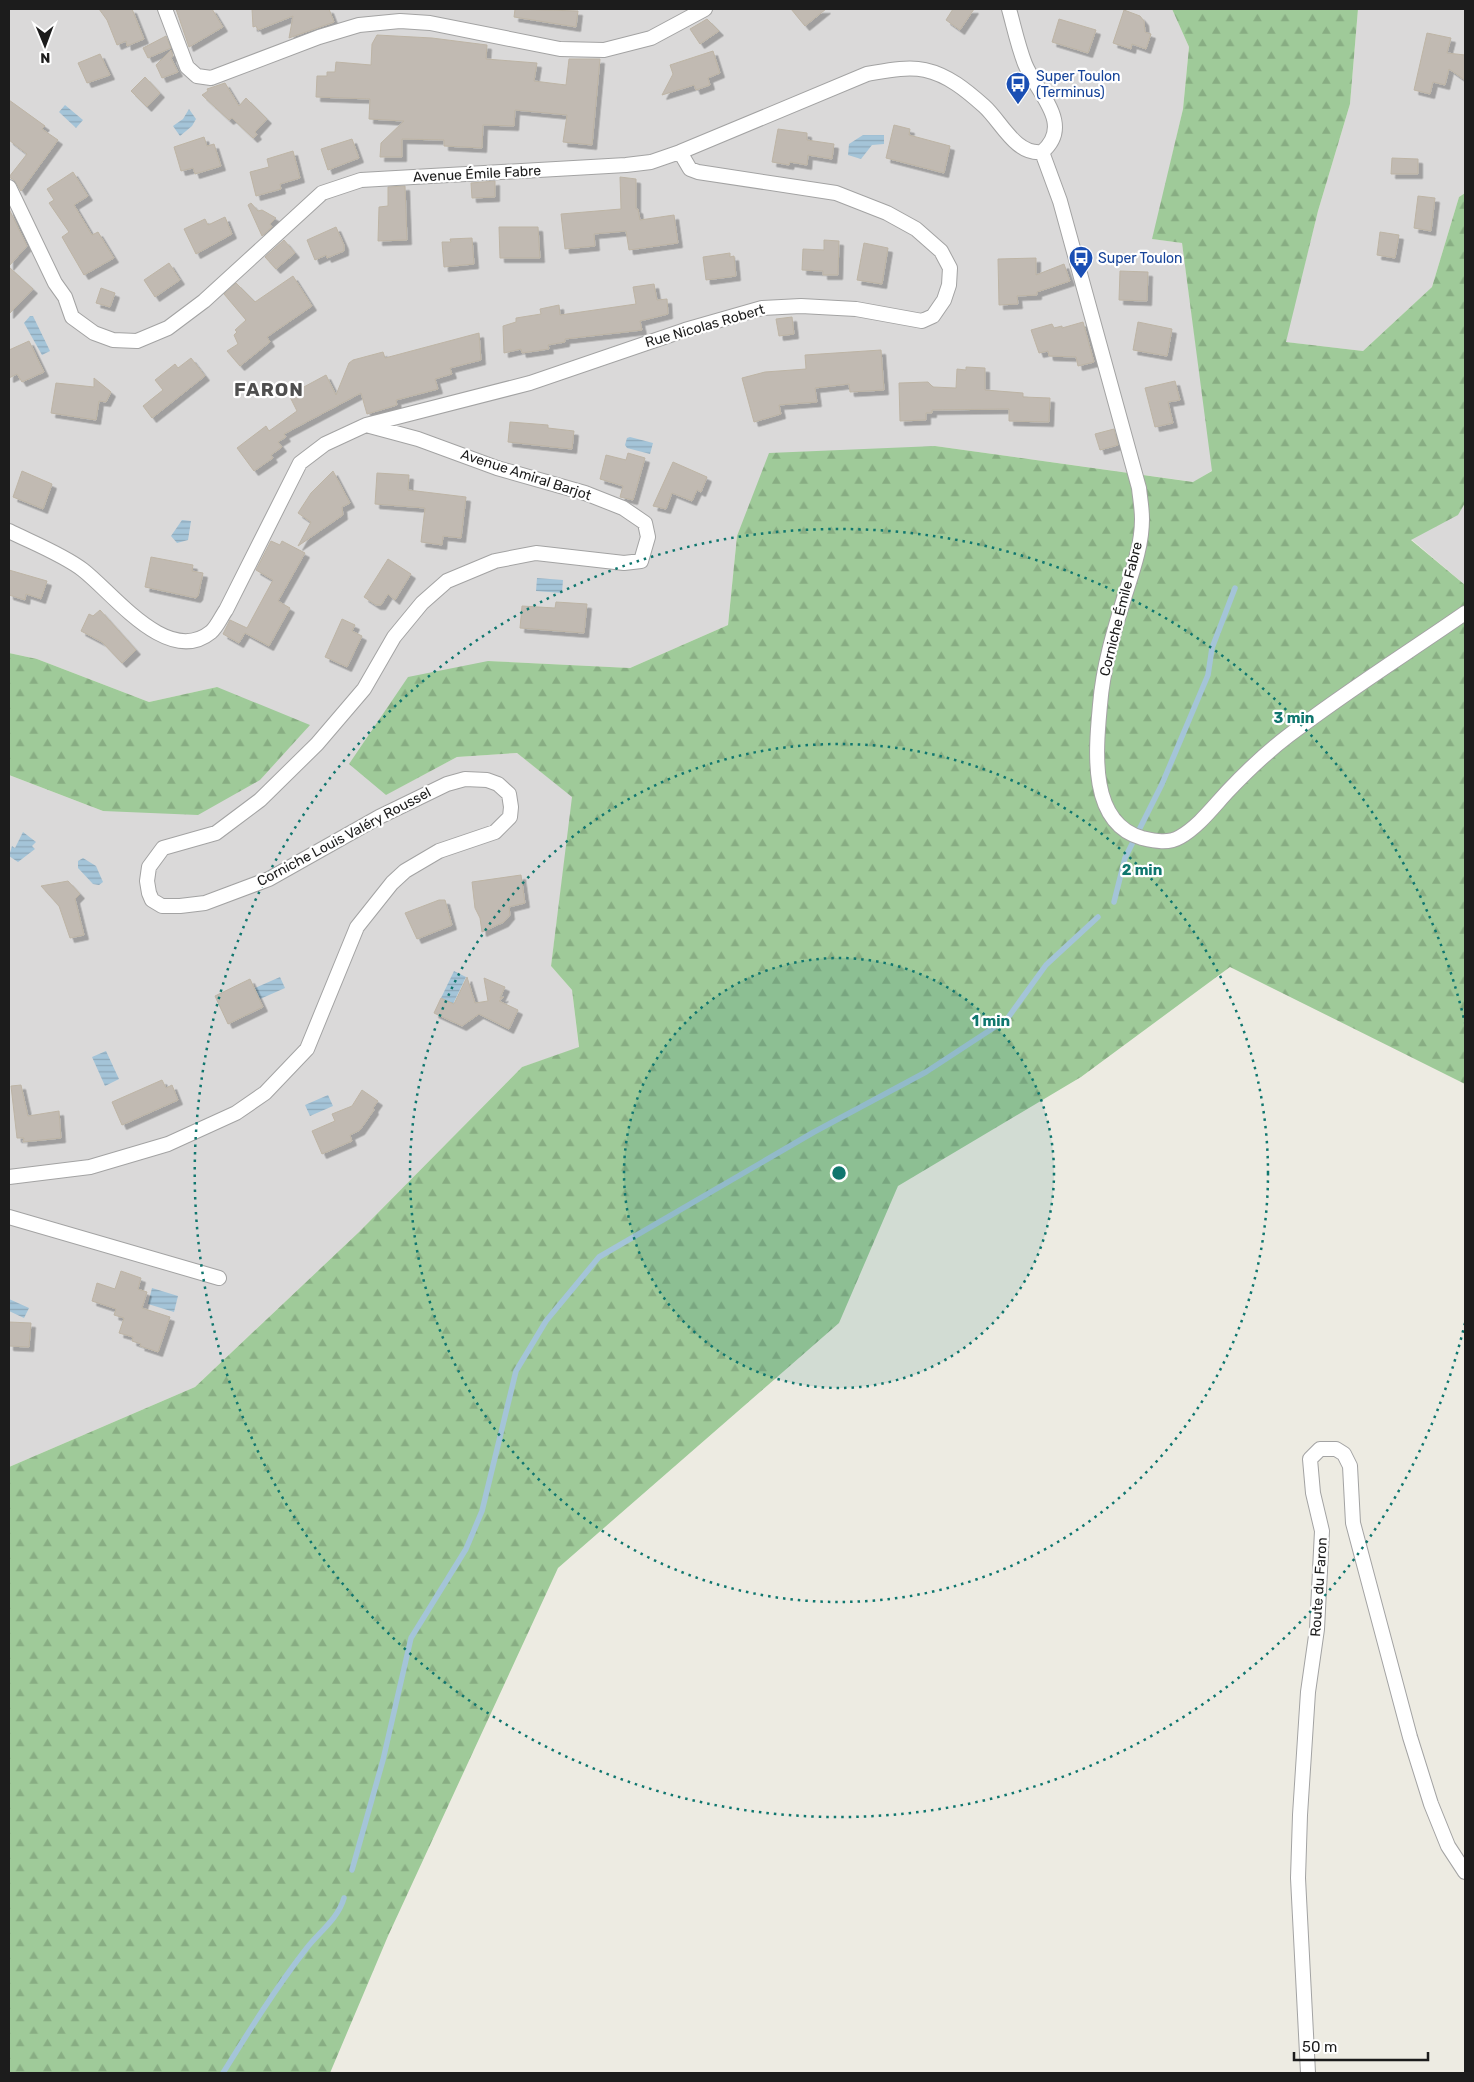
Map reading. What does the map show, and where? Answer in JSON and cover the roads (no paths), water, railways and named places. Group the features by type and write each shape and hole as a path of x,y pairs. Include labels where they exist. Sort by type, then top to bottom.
{"street":[{"path":"165,9 187,67 197,76 211,78 319,37 359,25 400,20 430,23 560,49 604,50 651,38 705,9"},
{"path":"1010,9 1026,66 1047,101 1054,118 1054,136 1051,143 1042,152"},
{"name":"Avenue Émile Fabre","path":"9,187 55,283 65,297 72,318 94,333 113,340 137,341 168,328 204,301 322,193 361,180 651,162 680,152 867,74 894,69 923,69 943,75 985,107 1022,147 1042,152"},
{"name":"Rue Nicolas Robert","path":"9,531 82,569 135,617 167,638 178,643 193,642 212,632 226,610 300,463 325,444 366,425 530,383 676,332 762,308 801,306 856,309 922,320 933,316 944,300 949,285 950,268 941,251 916,229 887,213 836,193 698,172 690,169 680,152"},
{"name":"Corniche Émile Fabre","path":"1042,152 1060,201 1139,488 1142,519 1138,553 1104,670 1100,705 1098,763 1101,791 1105,807 1117,825 1136,836 1153,841 1172,841 1193,828 1235,784 1287,736 1465,614"},
{"name":"Avenue Amiral Barjot","path":"366,425 418,439 497,468 585,493 623,508 645,523 648,537 641,561"},
{"name":"Corniche Louis Valéry Roussel","path":"9,1177 90,1167 168,1144 236,1113 265,1093 307,1049 357,928 392,883 411,867 440,851 496,832 510,818 511,807 508,794 498,784 487,780 466,779 447,784 379,817 269,879 205,903 180,906 162,906 152,900 149,893 147,881 149,867 163,848 216,833 260,800 317,744 364,689 394,637 422,604 446,581 495,561 536,553 624,563 641,561"},
{"path":"9,1217 220,1278"},
{"name":"Route du Faron","path":"1308,2073 1298,1878 1308,1702 1317,1629 1322,1531 1313,1494 1310,1459 1320,1449 1336,1449 1344,1454 1350,1466 1353,1523 1410,1737 1431,1804 1448,1846 1465,1872"}],"water":[{"path":"65,105 83,120 76,128 59,112"},
{"path":"189,109 196,119 192,126 180,136 173,126 183,119"},
{"path":"863,135 884,135 884,144 872,145 861,159 848,155 849,144"},
{"path":"30,316 33,316 50,351 42,355 24,323"},
{"path":"630,437 653,443 650,454 627,448 625,445 627,438"},
{"path":"182,520 191,521 188,540 177,543 171,536"},
{"path":"537,578 563,580 562,593 536,591"},
{"path":"23,832 36,842 32,846 35,849 18,862 9,856 12,846 15,848"},
{"path":"83,858 96,866 103,882 99,885 93,884 78,868 78,861"},
{"path":"454,971 466,977 453,1004 441,998"},
{"path":"280,977 285,988 260,999 255,988"},
{"path":"106,1051 119,1079 105,1086 92,1057"},
{"path":"328,1095 333,1106 310,1116 305,1105"},
{"path":"152,1288 178,1296 174,1312 148,1304"},
{"path":"9,1299 29,1308 24,1318 9,1311"}],"waterway":[{"path":"1114,902 1125,858 1162,784 1208,675 1212,648 1235,588"},
{"path":"352,1870 383,1760 411,1638 466,1549 482,1511 516,1371 546,1321 599,1257 814,1132 926,1072 1007,1019 1046,965 1098,917"},
{"path":"223,2073 284,1979 306,1949 333,1919 344,1898"}],"place":[{"name":"Super Toulon (Terminus)","path":"1018,105"},
{"name":"Super Toulon","path":"1081,279"}],"district":[{"name":"FARON","path":"269,389"}]}
